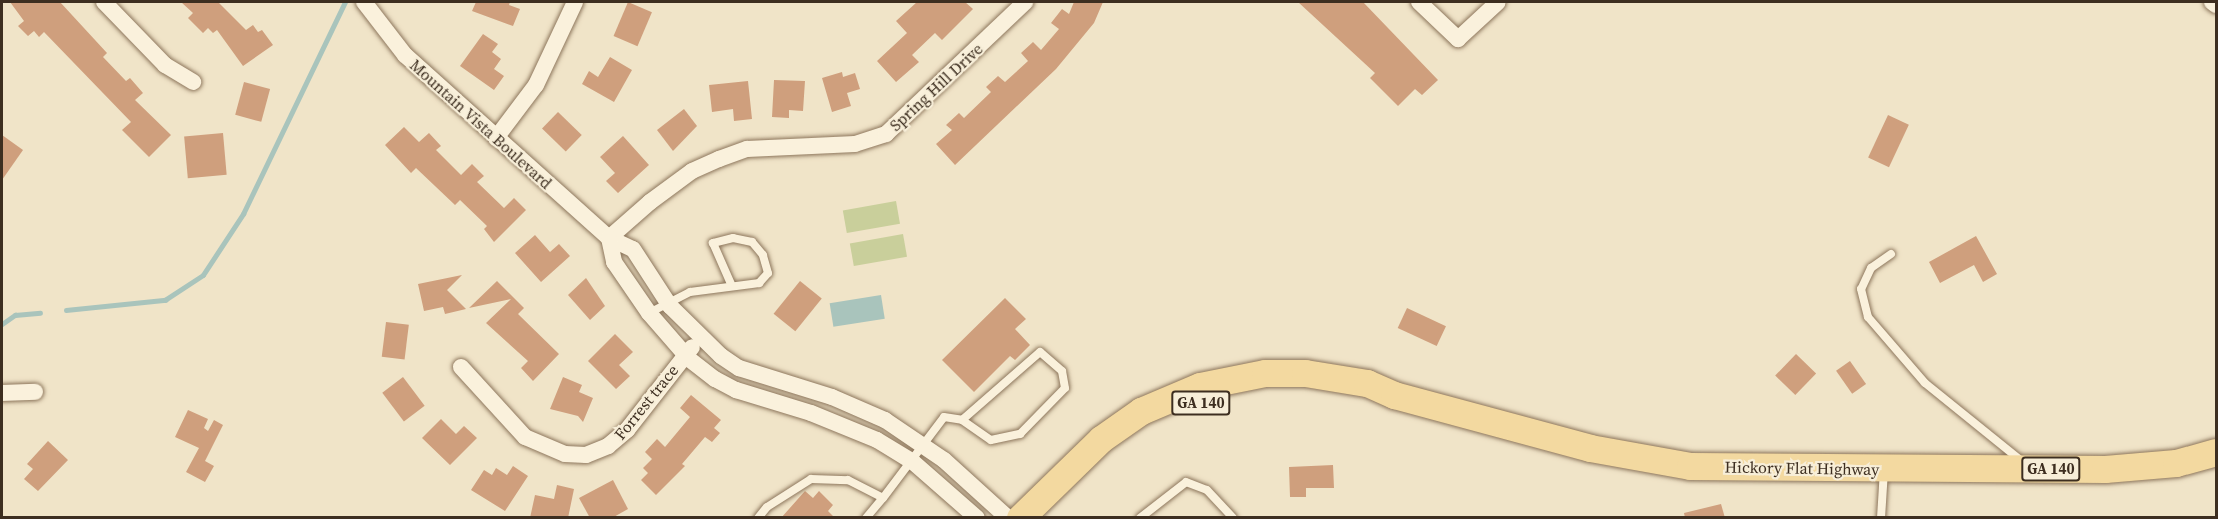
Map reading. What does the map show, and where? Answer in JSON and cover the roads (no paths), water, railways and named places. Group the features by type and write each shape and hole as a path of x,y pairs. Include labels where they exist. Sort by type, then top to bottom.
{"main road":[{"name":"Hickory Flat Highway","path":"1020,518 1122,423 1161,401 1200,386 1265,373 1305,373 1367,383 1394,395 1590,448 1662,463 1884,470 2153,467 2217,452"},
{"name":"Hickory Flat Highway","path":"1045,518 1115,451 1156,423 1193,405 1232,394 1279,390 1364,398 1394,395"}],"street":[{"path":"104,2 165,65 192,82"},
{"name":"Mountain Vista Boulevard","path":"364,2 405,55 609,238 633,249 668,304 700,338 739,368 869,412 924,445 1008,518"},
{"path":"496,138 536,85 575,2"},
{"name":"Spring Hill Drive","path":"609,238 650,202 692,171 719,159 747,149 855,144 886,134 1025,2"},
{"path":"1419,2 1458,39 1490,4"},
{"path":"2212,2 2217,5"},
{"path":"609,238 614,262 649,313 685,354 736,390 854,428 913,462 976,518"},
{"name":"Forrest trace","path":"461,367 525,437 565,454 586,455 608,446 627,430 685,354 700,338"},
{"path":"2,393 36,393"}],"lane":[{"path":"649,313 690,292 731,284 743,286 759,283 768,273 763,255 752,242 733,238 713,243 731,284"},
{"path":"1891,254 1871,268 1861,289 1868,317 1925,383 2031,469"},
{"path":"866,518 913,462 944,417 962,420 992,440 1020,434 1065,388 1062,371 1040,352 962,420"},
{"path":"1881,518 1884,470"},
{"path":"758,518 766,507 811,479 848,480 883,498"},
{"path":"1140,518 1186,482 1207,490 1233,518"}],"water":[{"path":"881,295 885,319 833,327 830,303"}],"waterway":[{"path":"66,310 165,300 203,275 243,214 345,2"},
{"path":"2,324 15,315 40,313"}]}
